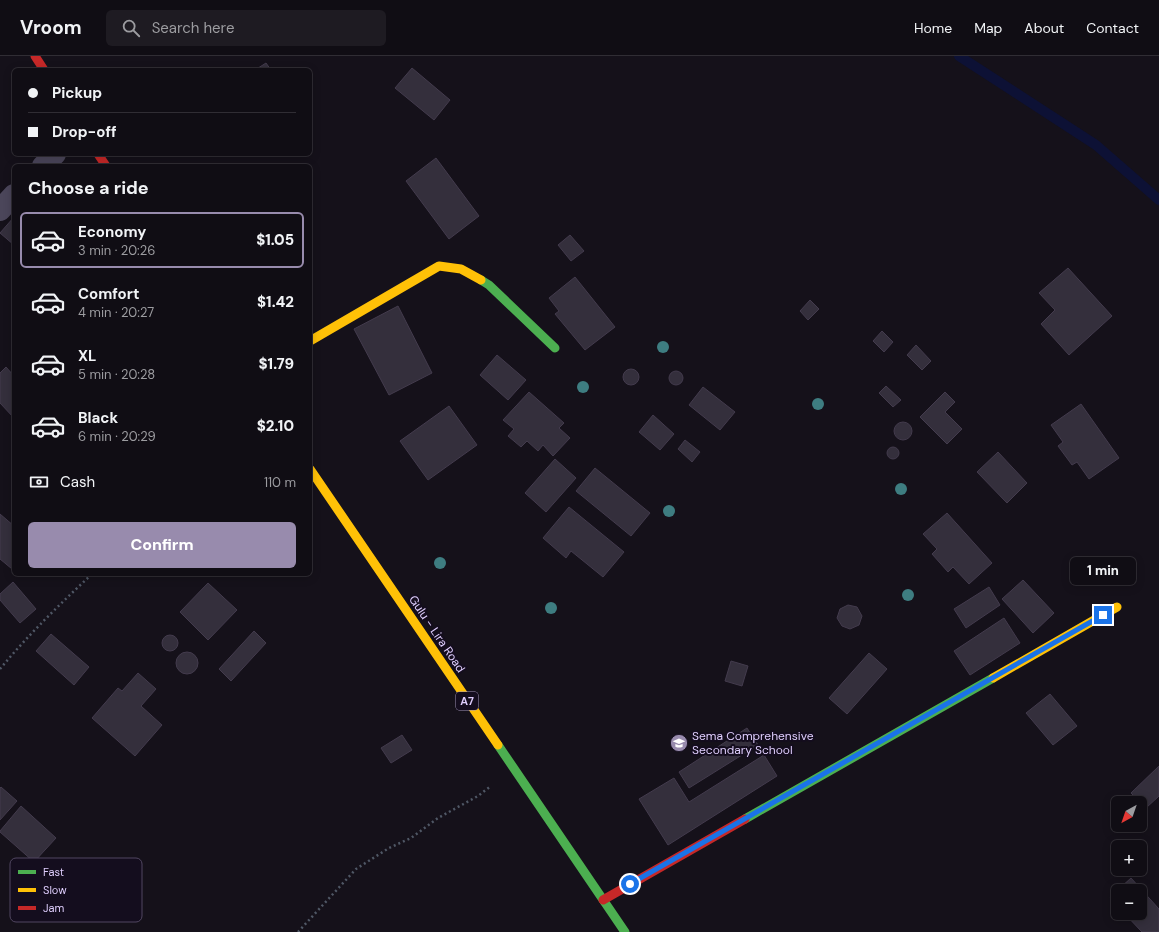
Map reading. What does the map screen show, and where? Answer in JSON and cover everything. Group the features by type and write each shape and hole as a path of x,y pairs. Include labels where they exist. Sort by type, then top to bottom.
{"street":[{"path":"35,56 43,68"},
{"path":"45,164 53,156"},
{"path":"0,210 12,198"},
{"path":"312,340 439,266 462,270 489,285 555,348"},
{"name":"Gulu - Lira Road","path":"312,472 625,932"},
{"path":"603,900 1117,607"}],"path":[{"path":"0,669 19,647 90,576"},
{"path":"298,932 356,869 389,848 411,838 438,818 478,796 513,769"}],"building":[{"path":"266,63 270,68 258,68"},
{"path":"412,68 450,100 434,120 395,88"},
{"path":"436,158 479,216 449,239 406,181"},
{"path":"12,219 12,243 0,233"},
{"path":"570,235 584,251 571,261 558,245"},
{"path":"1068,268 1112,316 1069,355 1041,324 1055,310 1039,293"},
{"path":"575,277 615,327 585,350 555,314 559,311 549,298"},
{"path":"810,300 819,309 808,320 800,311"},
{"path":"398,306 432,373 389,395 354,329"},
{"path":"882,331 893,342 884,352 873,341"},
{"path":"916,345 931,361 922,370 907,355"},
{"path":"497,355 526,380 508,400 480,375"},
{"path":"6,367 12,374 12,416 0,403 0,373"},
{"path":"631,369 638,374 639,377 634,384 631,385 624,380 623,377 628,370"},
{"path":"673,371 679,371 683,375 683,381 679,385 673,385 669,381 669,375"},
{"path":"886,386 901,400 893,407 879,393"},
{"path":"703,387 735,412 720,430 689,405"},
{"path":"529,392 564,423 559,428 570,438 553,456 543,445 538,451 527,441 521,447 508,436 514,429 503,420"},
{"path":"945,392 955,402 945,412 962,429 947,444 920,417"},
{"path":"1081,404 1119,458 1089,479 1077,462 1072,465 1058,446 1063,442 1051,425"},
{"path":"449,406 477,445 428,480 400,441"},
{"path":"653,415 674,434 660,450 639,432"},
{"path":"903,422 909,425 912,431 909,437 903,440 897,437 894,431 897,425"},
{"path":"685,440 700,452 692,462 678,449"},
{"path":"895,447 898,448 898,458 891,459 888,458 887,451 888,448"},
{"path":"998,452 1027,483 1007,503 977,472"},
{"path":"555,459 576,478 546,512 525,493"},
{"path":"595,468 650,513 631,536 576,491"},
{"path":"569,507 624,552 603,577 571,551 566,558 543,538"},
{"path":"947,513 992,563 969,584 953,567 948,572 932,554 937,549 923,534"},
{"path":"0,514 12,524 12,569 0,559"},
{"path":"1023,580 1054,613 1033,633 1002,599"},
{"path":"13,582 36,609 20,623 0,600 0,594"},
{"path":"208,583 237,610 208,640 180,612"},
{"path":"989,587 1000,605 966,628 954,609"},
{"path":"848,605 857,607 862,616 859,625 850,629 842,626 837,618 840,609"},
{"path":"1004,618 1020,643 970,675 954,651"},
{"path":"254,631 266,643 231,681 219,669"},
{"path":"51,634 89,667 74,685 36,651"},
{"path":"170,635 176,637 178,643 176,649 170,651 164,649 162,643 164,637"},
{"path":"187,652 195,655 198,663 195,671 187,674 179,671 176,663 179,655"},
{"path":"869,653 887,669 847,714 829,698"},
{"path":"731,661 748,666 742,686 725,681"},
{"path":"138,673 156,689 141,706 162,725 135,756 92,718 118,688 122,691"},
{"path":"1050,694 1077,726 1053,745 1026,713"},
{"path":"747,728 758,745 689,788 679,772"},
{"path":"402,735 412,750 391,763 381,748"},
{"path":"764,755 777,776 668,845 639,799 674,778 689,802"},
{"path":"1159,766 1159,796 1147,807 1147,796 1134,796 1131,793"},
{"path":"1,787 17,801 0,820 0,788"},
{"path":"21,806 56,838 38,858 29,858 0,831"},
{"path":"1131,878 1136,884 1124,884"},
{"path":"1147,896 1159,909 1159,932 1142,932 1131,920 1147,920"}],"waterway":[{"path":"959,56 1096,145 1159,200"}],"traffic: fast":[{"path":"481,280 489,285 555,348"},
{"path":"745,819 993,678"},
{"path":"498,745 625,932"}],"traffic: slow":[{"path":"312,340 439,266 461,269 481,280"},
{"path":"312,472 498,745"},
{"path":"993,678 1117,607"}],"traffic: jam":[{"path":"35,56 43,68"},
{"path":"99,156 105,164"},
{"path":"603,900 745,819"}],"place":[{"name":"Sema Comprehensive Secondary School","path":"679,743"}],"route":[{"path":"630,884 1103,615"}]}
